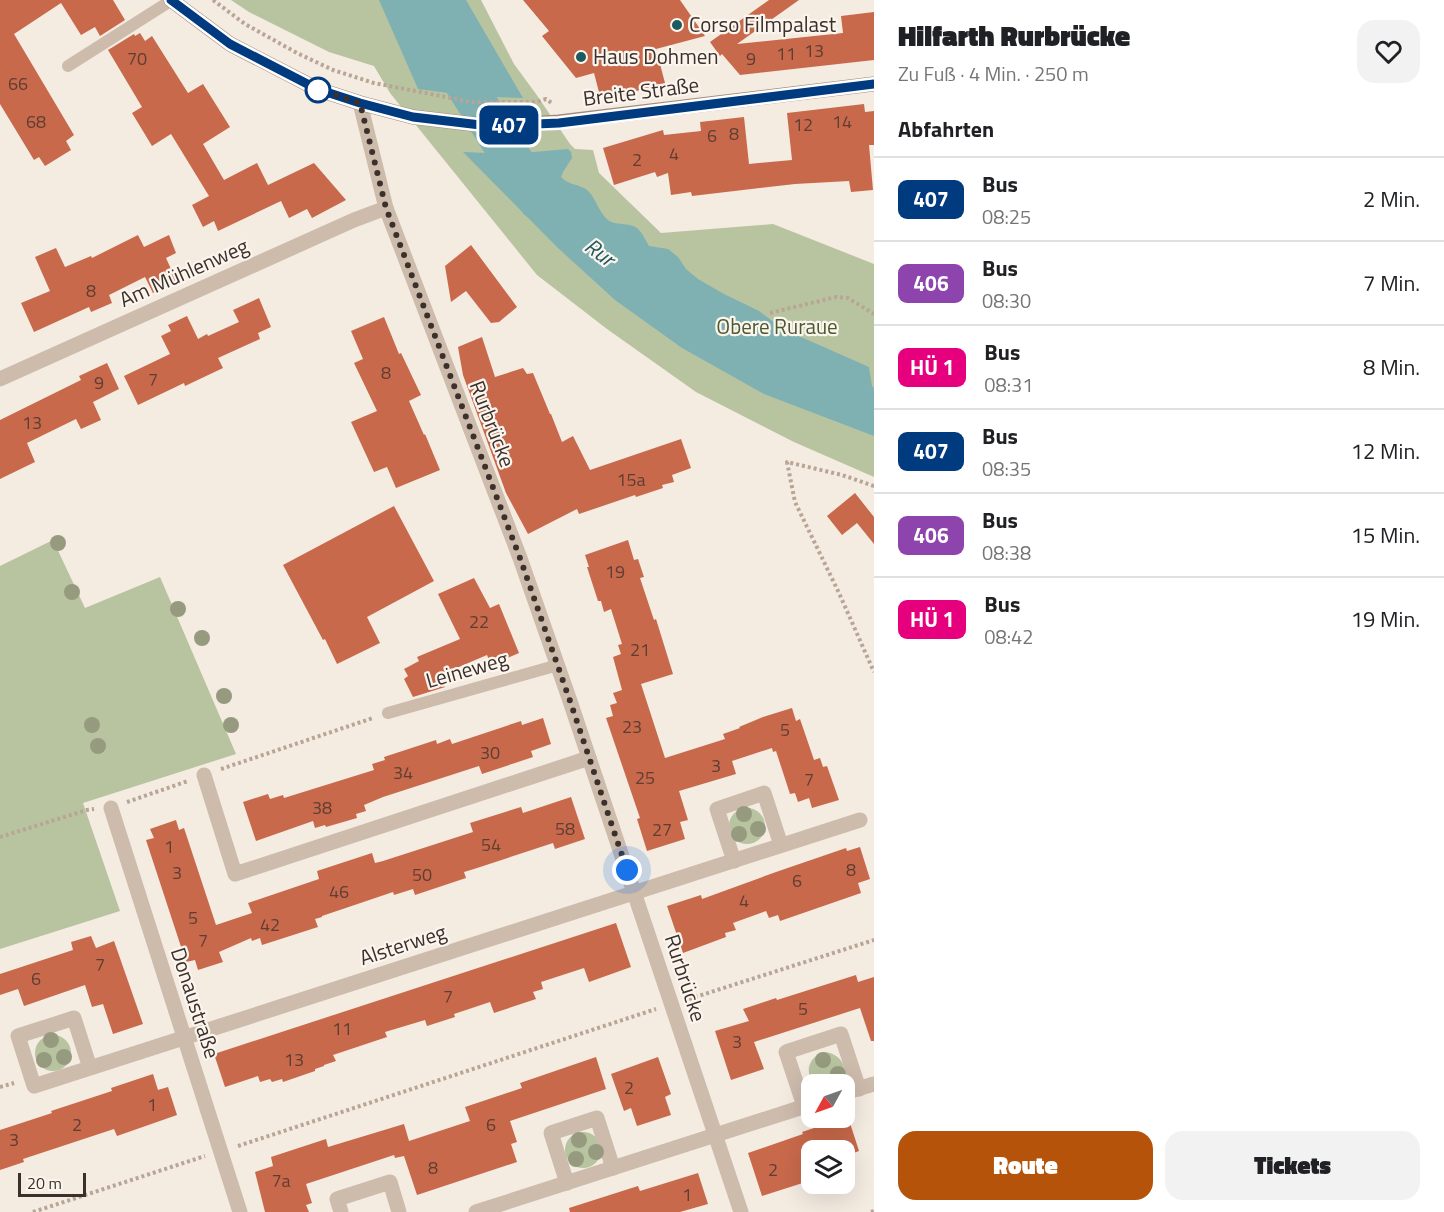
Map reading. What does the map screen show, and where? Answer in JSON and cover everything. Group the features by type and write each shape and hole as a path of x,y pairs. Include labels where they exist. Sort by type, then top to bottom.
{"main road":[{"name":"Breite Straße","path":"171,0 230,44 317,89 413,117 489,126 559,123 874,84"}],"street":[{"name":"Rurbrücke","path":"360,103 386,208 520,558 558,665 741,1212"},
{"name":"Am Mühlenweg","path":"0,379 354,220 386,208"},
{"path":"204,775 236,874 589,758"},
{"path":"734,861 717,809 764,793 781,845"},
{"name":"Donaustraße","path":"111,808 240,1212"},
{"name":"Alsterweg","path":"90,1068 74,1018 18,1036 34,1086 184,1038 734,861 781,845 860,820"},
{"path":"801,1088 786,1052 841,1034 854,1074"},
{"path":"477,1212 801,1107"},
{"path":"567,1183 551,1133 597,1118 613,1168"},
{"path":"341,1212 337,1199 390,1182 399,1212"}],"lane":[{"path":"68,66 171,0"},
{"name":"Leineweg","path":"388,713 558,665"}],"path":[{"path":"213,0 244,24 333,70 392,88 472,102 536,102"},
{"path":"770,313 836,297 848,298 874,314"},
{"path":"874,486 842,475 787,462 795,502 874,672"},
{"path":"33,1212 874,940"}],"green space":[{"name":"Obere Ruraue","path":"231,0 481,0 514,64 570,144 575,149 593,150 599,173 661,233 773,224 874,264 874,477 794,442 696,392 607,329 537,275 390,93 374,66 329,52 249,12"},
{"path":"53,540 85,608 160,577 236,754 83,803 120,911 0,949 0,566"},
{"path":"747,808 760,813 765,826 760,839 747,844 734,839 729,826 734,813"},
{"path":"53,1035 66,1040 71,1053 66,1066 53,1071 40,1066 35,1053 40,1040"},
{"path":"823,1052 835,1055 842,1063 844,1074 810,1074 809,1066"},
{"path":"583,1132 596,1137 601,1150 596,1163 583,1168 570,1163 565,1150 570,1137"}],"water":[{"path":"379,0 466,0 523,98 471,96 418,89"},
{"path":"568,149 572,158 561,177 567,182 586,189 608,220 636,227 649,246 668,249 698,279 759,311 783,329 869,367 874,388 874,436 764,394 682,348 615,300 558,248 463,152 511,154"}],"building":[{"path":"0,0 113,0 125,20 100,36 95,27 81,35 61,3 14,34 74,135 66,141 71,150 45,166 39,157 34,160 0,104"},
{"path":"523,0 680,0 705,36 656,49 665,83 619,96 618,92 600,96 594,73 576,78 542,36 549,31"},
{"path":"769,0 799,0 737,44 843,33 841,16 874,12 874,60 740,75 722,54 720,56 710,42"},
{"path":"140,33 145,41 152,36 188,93 203,84 230,127 203,144 224,180 257,163 268,185 314,163 346,200 312,218 307,209 289,218 281,201 218,231 214,221 203,227 192,205 209,196 171,134 152,146 132,113 142,107 108,50 134,34 135,36"},
{"path":"864,104 865,112 874,111 874,145 869,145 873,190 851,192 849,181 795,184 692,196 691,192 671,195 668,173 657,177 655,172 614,185 603,148 663,130 664,135 701,131 700,122 744,117 749,164 792,160 787,113"},
{"path":"138,235 144,247 169,235 176,253 166,258 177,282 153,293 145,277 109,295 112,303 91,312 89,307 34,332 21,303 50,291 35,257 56,248 65,267 91,256 92,258"},
{"path":"471,245 517,307 499,322 491,323 466,291 451,302 445,266"},
{"path":"259,298 271,327 258,333 260,339 218,358 223,368 185,386 184,383 138,405 124,376 170,354 161,336 171,331 168,325 187,316 198,339 239,322 233,310"},
{"path":"384,317 399,354 401,353 421,395 409,401 440,470 396,488 387,467 374,472 351,422 377,411 354,363 363,359 351,331"},
{"path":"482,337 495,377 523,368 527,374 533,373 562,442 573,436 590,470 681,439 691,468 672,475 674,482 662,485 663,488 579,514 577,509 528,534 506,493 463,375 458,347"},
{"path":"107,363 119,389 93,402 101,420 81,429 76,419 27,443 35,462 0,479 0,420 81,380 79,376"},
{"path":"855,493 874,517 874,544 857,523 842,535 827,516"},
{"path":"394,506 434,581 367,617 380,643 337,664 283,565"},
{"path":"628,540 634,560 638,559 644,577 640,578 654,620 656,619 673,674 641,684 665,758 725,739 723,734 763,717 792,708 796,721 800,719 814,760 820,758 823,767 827,766 839,800 812,808 809,798 798,802 795,793 790,794 776,751 773,752 772,748 732,761 736,774 679,791 688,820 680,822 685,839 647,851 637,819 640,818 606,718 613,716 610,705 617,703 613,693 622,690 613,657 621,654 618,645 622,644 611,609 604,612 601,601 598,601 585,555"},
{"path":"474,578 490,608 499,604 519,653 491,665 487,655 440,675 445,687 413,697 404,679 408,676 404,669 419,661 417,657 460,639 438,594"},
{"path":"543,718 551,744 531,751 533,757 482,774 479,766 383,797 364,805 366,811 356,814 357,818 315,828 313,821 256,841 243,802 268,794 270,799 283,795 284,798 374,770 372,764 385,760 384,757 436,740 437,744 450,739 452,744 521,721 522,725"},
{"path":"571,797 585,839 555,849 553,843 464,872 466,878 415,895 413,889 394,895 393,892 322,916 315,919 318,927 262,945 260,938 252,941 251,938 219,952 223,962 198,970 195,960 186,962 146,840 154,838 150,829 176,820 179,830 184,828 216,925 252,913 248,903 319,879 317,871 372,853 375,863 383,861 473,832 470,823 521,807 523,813"},
{"path":"860,847 870,879 858,883 861,893 780,921 778,915 769,918 766,911 733,923 736,930 725,933 726,937 683,953 667,906 701,895 702,899 846,848 847,851"},
{"path":"616,923 631,967 589,982 584,968 541,982 543,989 533,992 536,999 494,1013 490,1002 427,1026 425,1020 385,1032 387,1037 333,1055 336,1061 283,1082 282,1079 272,1082 270,1079 260,1082 258,1076 225,1087 214,1054"},
{"path":"91,936 96,948 114,941 143,1024 113,1034 103,1004 92,1007 85,985 24,1006 18,989 0,995 0,974 73,950 71,942"},
{"path":"856,975 858,982 874,977 874,1041 871,1041 860,1008 754,1042 764,1069 731,1080 715,1031 749,1021 743,1009"},
{"path":"596,1057 606,1089 510,1121 517,1142 511,1144 517,1162 417,1195 404,1156 395,1158 394,1155 306,1184 312,1203 306,1205 309,1212 265,1212 255,1172 273,1166 271,1157 326,1139 328,1147 404,1124 409,1141 470,1121 465,1107 522,1088 520,1083"},
{"path":"658,1057 671,1094 665,1097 671,1115 637,1126 631,1108 624,1111 611,1074"},
{"path":"153,1074 158,1090 168,1087 177,1115 117,1136 114,1129 23,1159 24,1162 0,1170 0,1130 52,1113 51,1111 112,1091 111,1088"},
{"path":"814,1128 852,1128 859,1151 855,1152 855,1140 801,1140 801,1184 762,1196 748,1153 803,1134 802,1132"},
{"path":"698,1173 708,1204 680,1212 570,1212 569,1208 638,1186 640,1191"}],"waterway":[{"name":"Rur","path":"412,0 538,200"}],"bus line":[{"name":"407","path":"171,0 230,44 317,89 413,117 489,126 559,123 874,84"}],"place":[{"name":"Corso Filmpalast","path":"677,25"},
{"name":"Haus Dohmen","path":"581,57"}],"route":[{"path":"318,90 360,103 386,208 520,558 627,870"}]}
